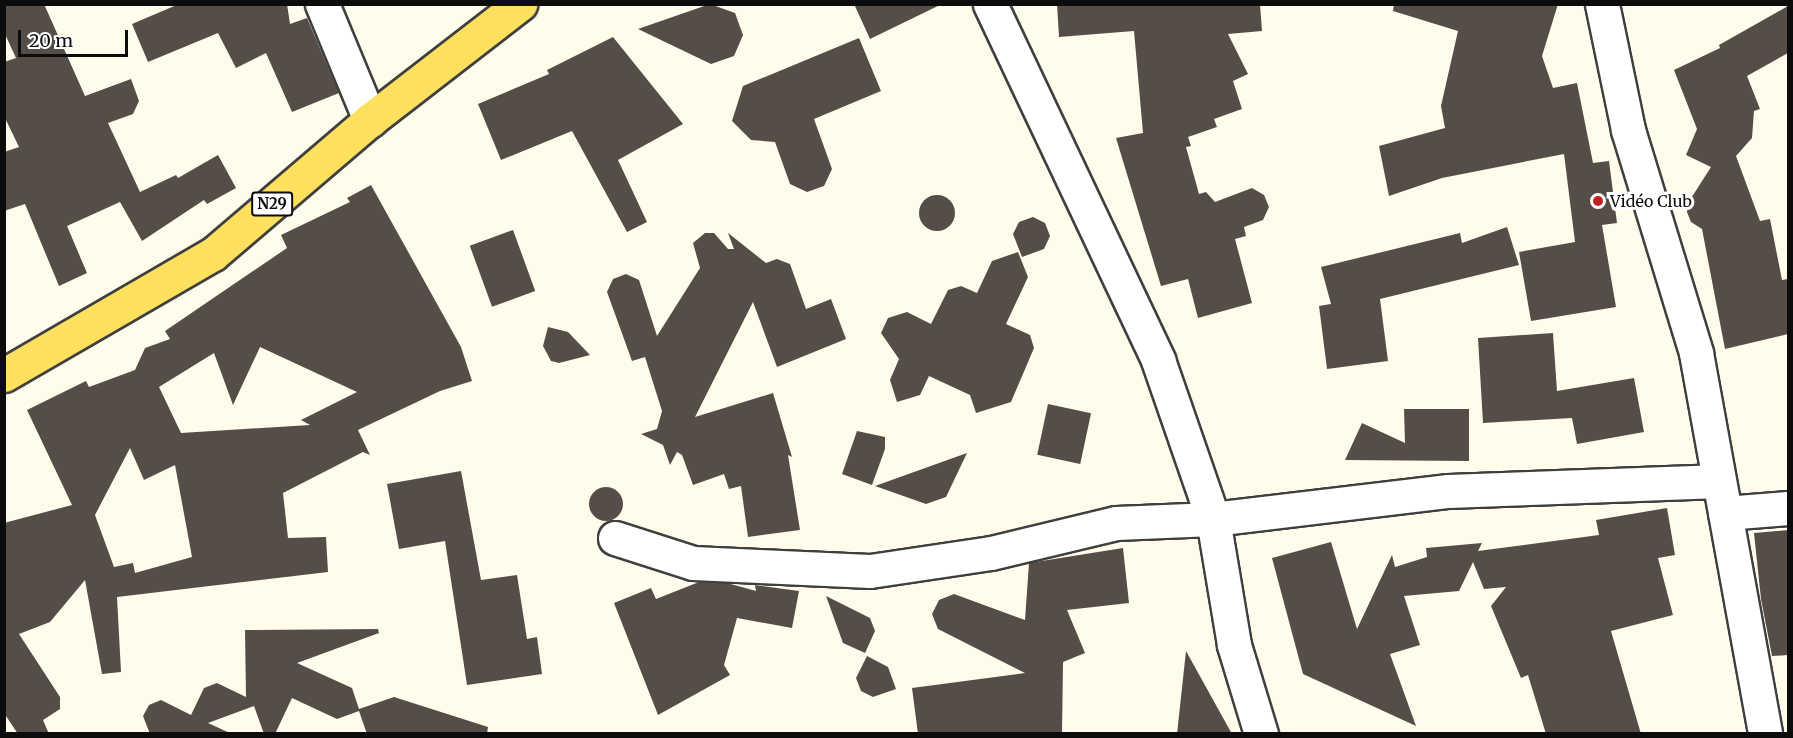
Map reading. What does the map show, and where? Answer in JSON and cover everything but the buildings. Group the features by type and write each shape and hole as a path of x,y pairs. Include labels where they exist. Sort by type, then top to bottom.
{"main road":[{"name":"N29","path":"4,375 213,254 370,120 520,4"}],"street":[{"path":"322,4 370,120"},
{"path":"990,4 1158,360 1213,519 1234,645 1261,734"},
{"path":"1602,4 1628,130 1696,353 1765,734"},
{"path":"615,538 693,563 870,571 991,553 1116,523 1213,519 1448,491 1719,480"},
{"path":"1725,513 1788,507"}],"place":[{"name":"Vidéo Club","path":"1598,201"}]}
